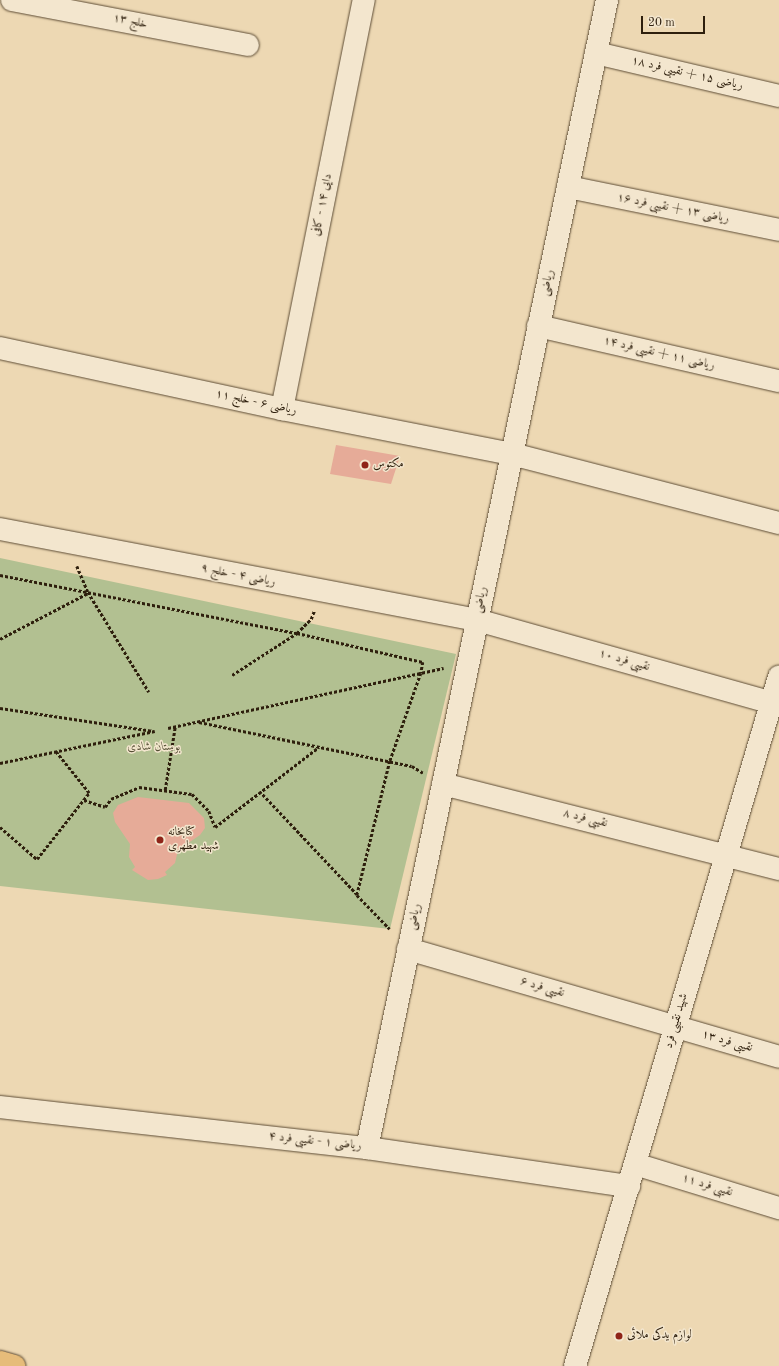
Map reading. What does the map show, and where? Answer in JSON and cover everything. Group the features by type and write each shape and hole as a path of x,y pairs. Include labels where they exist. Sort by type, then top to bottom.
{"main road":[{"path":"0,1362 14,1366"}],"street":[{"name":"خلج ۱۳","path":"12,0 248,45"},
{"name":"دایی ۱۴ - کافی","path":"282,409 364,0"},
{"name":"ریاضی","path":"367,1148 607,0"},
{"name":"ریاضی ۱۵ + نقیبی فرد ۱۸","path":"596,53 779,96"},
{"name":"ریاضی ۱۳ + نقیبی فرد ۱۶","path":"568,187 779,230"},
{"name":"ریاضی ۱۱ + نقیبی فرد ۱۴","path":"538,326 779,381"},
{"name":"ریاضی ۶ - خلج ۱۱","path":"0,348 282,409 512,454 779,523"},
{"name":"ریاضی ۴ - خلج ۹","path":"0,529 322,592 477,620"},
{"name":"نقیبی فرد ۱۰","path":"477,620 775,704"},
{"name":"شهید نقیبی فرد","path":"575,1366 727,854 775,704 779,677"},
{"name":"نقیبی فرد ۸","path":"443,784 727,854 779,869"},
{"name":"نقیبی فرد ۶","path":"408,949 676,1027"},
{"name":"نقیبی فرد ۱۳","path":"676,1027 779,1057"},
{"name":"ریاضی ۱ - نقیبی فرد ۴","path":"0,1107 367,1148 629,1186"},
{"name":"نقیبی فرد ۱۱","path":"635,1164 779,1208"}],"path":[{"path":"74,543 77,569 88,592 149,692"},
{"path":"0,575 297,633 423,662 422,673 390,761 358,895"},
{"path":"0,640 88,592"},
{"path":"232,675 297,633 311,619 322,592"},
{"path":"168,728 468,663"},
{"path":"0,708 155,731 0,763"},
{"path":"197,721 412,766 443,784"},
{"path":"165,790 175,727"},
{"path":"84,800 105,807 111,799 139,786 192,794 209,811 215,827 319,746"},
{"path":"0,826 37,858 84,800 89,793 56,752"},
{"path":"260,792 408,949"}],"green space":[{"name":"بوستان شادی","path":"0,558 456,654 390,929 0,886"}],"building":[{"name":"مکتوس","path":"336,445 400,456 391,484 330,474"},
{"name":"کتابخانه شهید مطهری","path":"138,797 189,803 204,818 205,828 200,835 178,850 175,863 165,872 167,875 158,879 148,880 132,870 135,867 129,857 130,844 115,822 113,813 118,805"}],"place":[{"name":"مکتوس","path":"365,465"},
{"name":"کتابخانه شهید مطهری","path":"160,840"},
{"name":"لوازم یدکی ملائی","path":"619,1336"}]}
